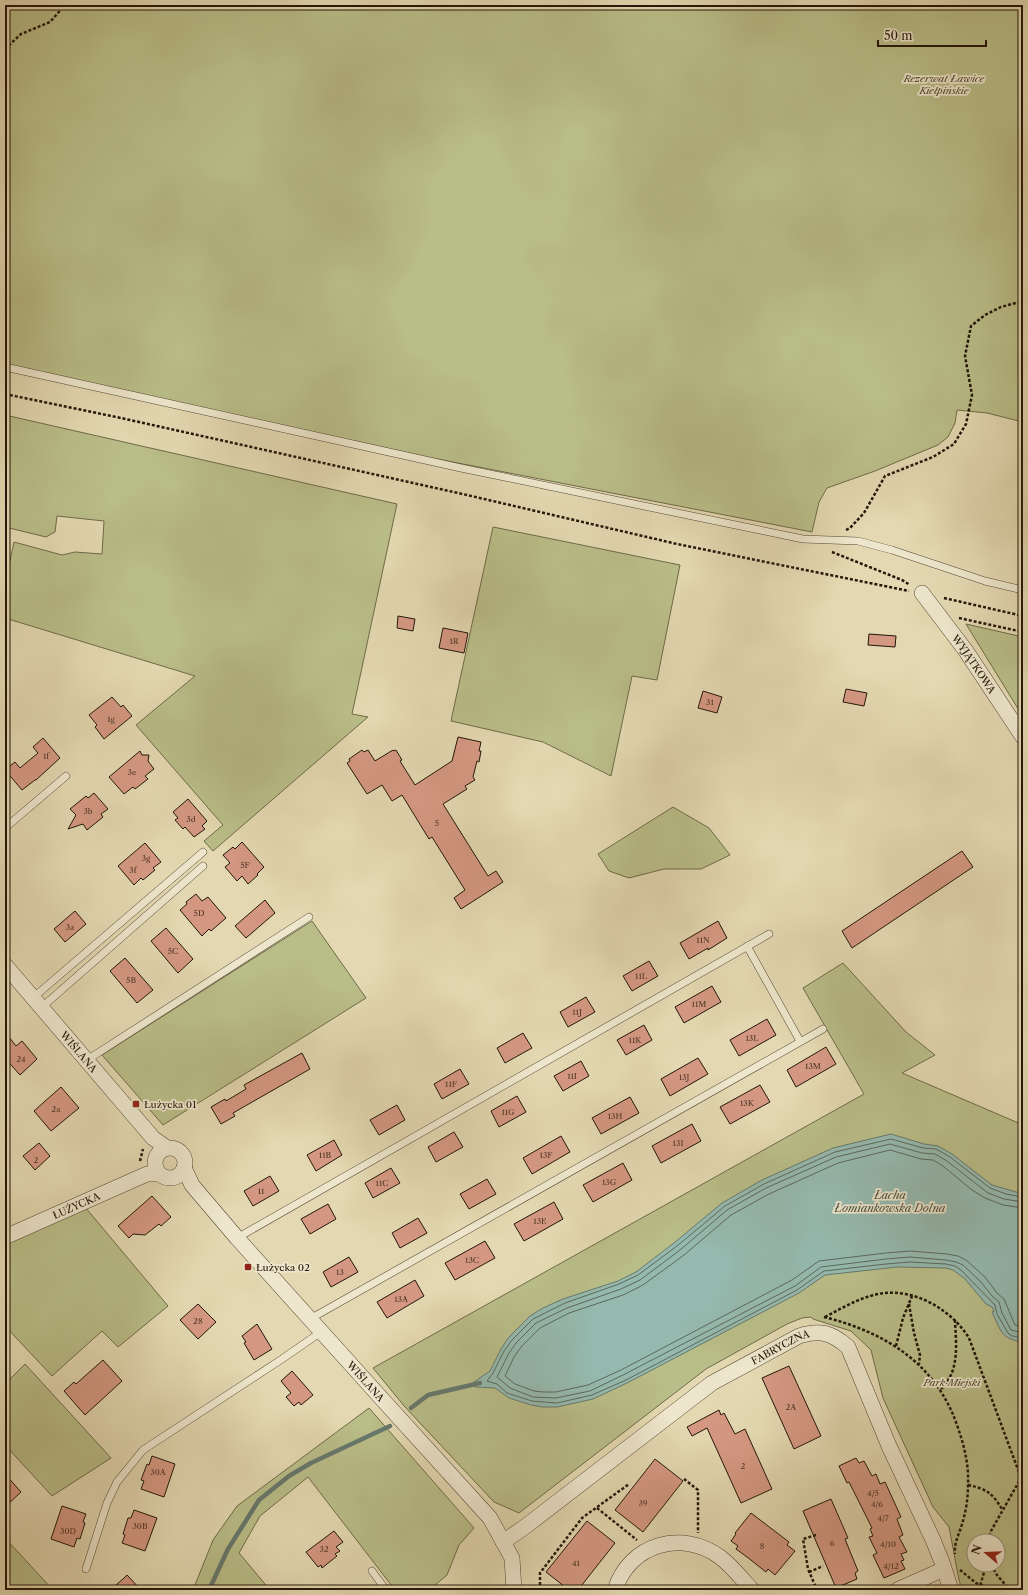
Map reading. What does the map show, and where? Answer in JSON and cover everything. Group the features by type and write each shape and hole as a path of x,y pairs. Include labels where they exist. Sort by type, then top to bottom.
{"street":[{"name":"WYJĄTKOWA","path":"922,593 966,651 1023,736"},
{"name":"WIŚLANA","path":"5,965 153,1138 157,1163"},
{"path":"176,1149 183,1155 184,1159 180,1172 167,1178 157,1163 176,1149"},
{"name":"ŁUŻYCKA","path":"5,1237 157,1163"},
{"name":"WIŚLANA","path":"180,1172 321,1332 490,1518 512,1558 514,1590"},
{"name":"FABRYCZNA","path":"503,1542 712,1383 799,1336 810,1332 819,1332 835,1337 848,1347 889,1446 922,1514 953,1566 951,1590"},
{"path":"615,1590 626,1567 644,1551 665,1544 685,1544 703,1548 720,1557 752,1590"},
{"path":"897,1590 953,1566"}],"lane":[{"path":"5,367 461,468 803,539 858,541 892,550 985,581 1023,590"},
{"path":"5,828 66,776"},
{"path":"38,1002 203,852"},
{"path":"38,1002 203,866"},
{"path":"87,1060 309,917"},
{"path":"238,1238 769,934"},
{"path":"748,946 800,1041"},
{"path":"310,1319 823,1029"},
{"path":"86,1569 107,1503 117,1482 143,1450 321,1332"},
{"path":"372,1571 386,1590"}],"path":[{"path":"5,49 20,34 50,22 65,5"},
{"path":"825,540 850,528 864,513 885,476 933,458 954,444 966,424 972,395 965,356 971,326 985,315 1002,307 1023,301"},
{"path":"5,394 121,418 467,495 677,544 922,593 1023,616"},
{"path":"828,550 902,580 922,593"},
{"path":"945,624 956,617 1023,632"},
{"path":"823,1321 824,1317 865,1297 891,1292 912,1296 941,1308 962,1327 969,1338 1023,1483"},
{"path":"896,1346 903,1318 912,1296"},
{"path":"908,1304 920,1355 920,1365"},
{"path":"824,1317 858,1326 896,1346 920,1365 941,1389 955,1416 966,1453 968,1485 962,1525 957,1536 955,1546 953,1566 981,1586 993,1590"},
{"path":"941,1389 947,1384 956,1355 955,1320"},
{"path":"990,1533 1002,1509 1021,1478"},
{"path":"684,1479 698,1490 698,1537"},
{"path":"540,1590 540,1573 582,1518 629,1484"},
{"path":"968,1485 983,1488 992,1494 1002,1509"},
{"path":"597,1508 641,1543"},
{"path":"816,1535 803,1539 809,1572 817,1590"},
{"path":"809,1572 823,1566"},
{"path":"979,1590 984,1573"},
{"path":"996,1573 1010,1590"},
{"path":"1004,1590 1010,1590"}],"green space":[{"name":"Rezerwat Ławice Kiełpińskie","path":"5,5 1023,5 1023,422 987,413 957,410 955,423 948,437 938,445 875,471 827,488 819,502 812,532 422,456 5,365"},
{"path":"5,415 397,504 352,714 368,717 213,851 204,841 223,825 136,725 195,676 5,618 5,584 14,542 62,555 75,552 102,554 104,521 57,516 55,532 46,537 5,527"},
{"path":"493,527 680,565 657,680 632,676 611,776 543,742 451,721"},
{"path":"966,624 1023,637 1023,716 1017,707"},
{"path":"673,807 709,828 730,855 701,869 664,869 629,878 609,871 598,854"},
{"path":"312,921 366,998 163,1125 102,1055"},
{"name":"Park Miejski","path":"843,963 906,1032 935,1055 902,1073 1023,1125 1023,1590 962,1590 949,1527 933,1507 883,1398 871,1350 851,1331 813,1319 811,1317 802,1318 787,1324 706,1369 519,1513 494,1502 405,1407 373,1368 864,1094 803,988"},
{"path":"85,1207 168,1306 118,1347 102,1331 52,1376 5,1326 5,1243"},
{"path":"25,1364 111,1458 52,1496 5,1445 5,1384"},
{"path":"369,1408 474,1528 459,1545 447,1575 429,1590 395,1590 308,1477 260,1516 239,1553 270,1590 193,1590 213,1540 237,1506"},
{"path":"5,1538 53,1590 5,1590"}],"water":[{"name":"Łacha Łomiankowska Dolna","path":"891,1134 924,1144 938,1146 952,1154 992,1185 1023,1194 1023,1342 1010,1339 1003,1333 992,1312 994,1311 992,1307 986,1304 965,1279 953,1270 946,1268 897,1267 825,1275 799,1293 627,1383 593,1399 557,1407 543,1407 509,1398 495,1388 475,1387 474,1382 490,1371 509,1337 530,1316 543,1308 563,1299 618,1281 636,1272 722,1203 762,1180 833,1148"}],"building":[{"path":"398,616 415,619 413,631 397,628"},
{"path":"443,628 468,633 464,653 439,648"},
{"path":"869,634 896,636 895,647 868,645"},
{"path":"846,689 867,693 864,706 843,702"},
{"path":"703,691 722,697 717,713 698,708"},
{"path":"112,697 121,707 123,705 132,716 104,739 95,727 97,725 89,715"},
{"path":"458,737 481,742 479,762 477,761 473,777 475,780 465,786 467,789 443,804 488,876 496,871 503,882 461,909 454,898 465,890 432,837 429,839 402,795 392,801 382,785 367,794 347,763 350,761 349,759 362,750 364,752 368,750 375,761 393,750 396,750 402,760 400,761 415,785 452,761"},
{"path":"43,738 60,758 36,780 22,790 5,770 15,762 20,768 38,753 33,747"},
{"path":"140,751 142,755 149,755 148,761 154,769 145,776 148,779 135,789 133,787 124,794 109,777"},
{"path":"94,793 108,809 101,814 103,817 87,830 83,824 68,829 76,815 70,809 86,796 88,798"},
{"path":"188,799 207,821 202,826 205,829 194,837 185,827 183,829 175,820 178,818 173,812"},
{"path":"242,842 264,867 248,884 242,876 237,881 225,867 230,863 223,855 233,847 235,849"},
{"path":"145,843 161,862 153,868 155,870 143,880 141,878 134,885 118,866"},
{"path":"962,851 973,867 852,948 842,931"},
{"path":"196,894 202,901 208,897 226,918 211,931 209,929 202,936 180,910 187,904 186,902"},
{"path":"265,900 275,913 246,938 235,926"},
{"path":"75,911 86,924 65,942 54,929"},
{"path":"718,921 727,938 708,950 708,948 689,959 680,943"},
{"path":"166,928 193,959 178,973 151,941"},
{"path":"125,958 153,990 137,1003 110,971"},
{"path":"649,961 658,976 632,991 623,976"},
{"path":"712,986 721,1002 684,1023 675,1007"},
{"path":"586,997 595,1012 568,1027 560,1012"},
{"path":"767,1019 776,1035 739,1056 730,1040"},
{"path":"644,1025 652,1040 626,1055 617,1040"},
{"path":"5,1032 16,1046 22,1041 37,1059 20,1075 5,1058"},
{"path":"523,1033 532,1048 505,1063 497,1048"},
{"path":"826,1047 836,1064 796,1087 787,1070"},
{"path":"302,1053 310,1069 233,1113 235,1116 221,1124 211,1107 225,1099 226,1101 246,1089 244,1085"},
{"path":"698,1058 708,1074 670,1096 661,1079"},
{"path":"581,1061 589,1076 563,1091 554,1076"},
{"path":"460,1069 469,1084 442,1099 434,1084"},
{"path":"760,1085 770,1102 730,1124 720,1107"},
{"path":"61,1087 79,1108 51,1131 34,1111"},
{"path":"517,1096 526,1112 499,1127 491,1111"},
{"path":"630,1097 639,1113 601,1134 592,1118"},
{"path":"397,1105 405,1120 379,1135 370,1120"},
{"path":"692,1124 701,1141 661,1163 652,1146"},
{"path":"454,1132 463,1147 436,1162 428,1147"},
{"path":"561,1136 570,1152 532,1174 523,1158"},
{"path":"334,1140 342,1155 316,1171 307,1155"},
{"path":"39,1143 50,1156 35,1170 23,1156"},
{"path":"623,1163 632,1180 593,1202 583,1185"},
{"path":"391,1168 400,1183 373,1198 365,1183"},
{"path":"270,1176 279,1191 253,1206 244,1191"},
{"path":"487,1179 496,1194 469,1209 460,1194"},
{"path":"152,1196 171,1217 161,1226 159,1224 145,1235 133,1234 129,1238 118,1226"},
{"path":"554,1202 563,1219 524,1241 514,1224"},
{"path":"328,1204 336,1219 310,1234 301,1219"},
{"path":"418,1218 427,1233 400,1248 392,1233"},
{"path":"485,1241 495,1258 455,1280 445,1263"},
{"path":"349,1257 358,1272 331,1287 323,1272"},
{"path":"415,1280 424,1296 387,1318 377,1302"},
{"path":"198,1304 216,1322 198,1339 180,1320"},
{"path":"257,1324 272,1349 254,1360 244,1343 246,1342 242,1336"},
{"path":"103,1360 122,1381 85,1415 64,1391 74,1382 76,1384"},
{"path":"789,1366 821,1436 794,1449 762,1378"},
{"path":"292,1371 313,1395 301,1405 299,1402 294,1406 286,1397 291,1393 281,1381"},
{"path":"719,1410 721,1415 724,1413 735,1434 745,1429 772,1489 741,1503 707,1428 692,1436 687,1427"},
{"path":"152,1456 175,1464 164,1497 141,1489 144,1481 141,1480 147,1464 149,1465"},
{"path":"856,1458 859,1463 864,1461 872,1476 876,1474 880,1484 885,1482 901,1517 897,1519 903,1535 899,1537 907,1552 901,1554 904,1560 901,1561 905,1569 884,1578 873,1555 877,1553 869,1537 873,1536 870,1529 872,1528 849,1482 847,1483 839,1466"},
{"path":"655,1459 683,1481 643,1532 615,1510"},
{"path":"5,1474 21,1492 5,1507"},
{"path":"831,1499 848,1538 845,1539 858,1571 855,1573 857,1579 836,1588 803,1511"},
{"path":"62,1506 86,1514 80,1539 77,1538 74,1547 51,1539"},
{"path":"134,1510 157,1518 145,1551 122,1543 128,1518 131,1518"},
{"path":"751,1513 789,1542 787,1545 795,1551 775,1575 768,1569 766,1572 736,1549 738,1546 731,1541 736,1534 735,1533"},
{"path":"587,1521 615,1543 578,1590 569,1590 546,1572"},
{"path":"334,1531 343,1542 336,1547 340,1551 335,1554 337,1556 322,1568 321,1565 318,1567 306,1552"},
{"path":"127,1575 141,1590 110,1590 123,1579"}],"waterway":[{"path":"411,1408 428,1395 480,1383"},
{"path":"209,1590 228,1549 259,1500 289,1476 311,1463 390,1426"}],"place":[{"name":"Łużycka 01","path":"136,1104"},
{"name":"Łużycka 02","path":"248,1267"}]}
